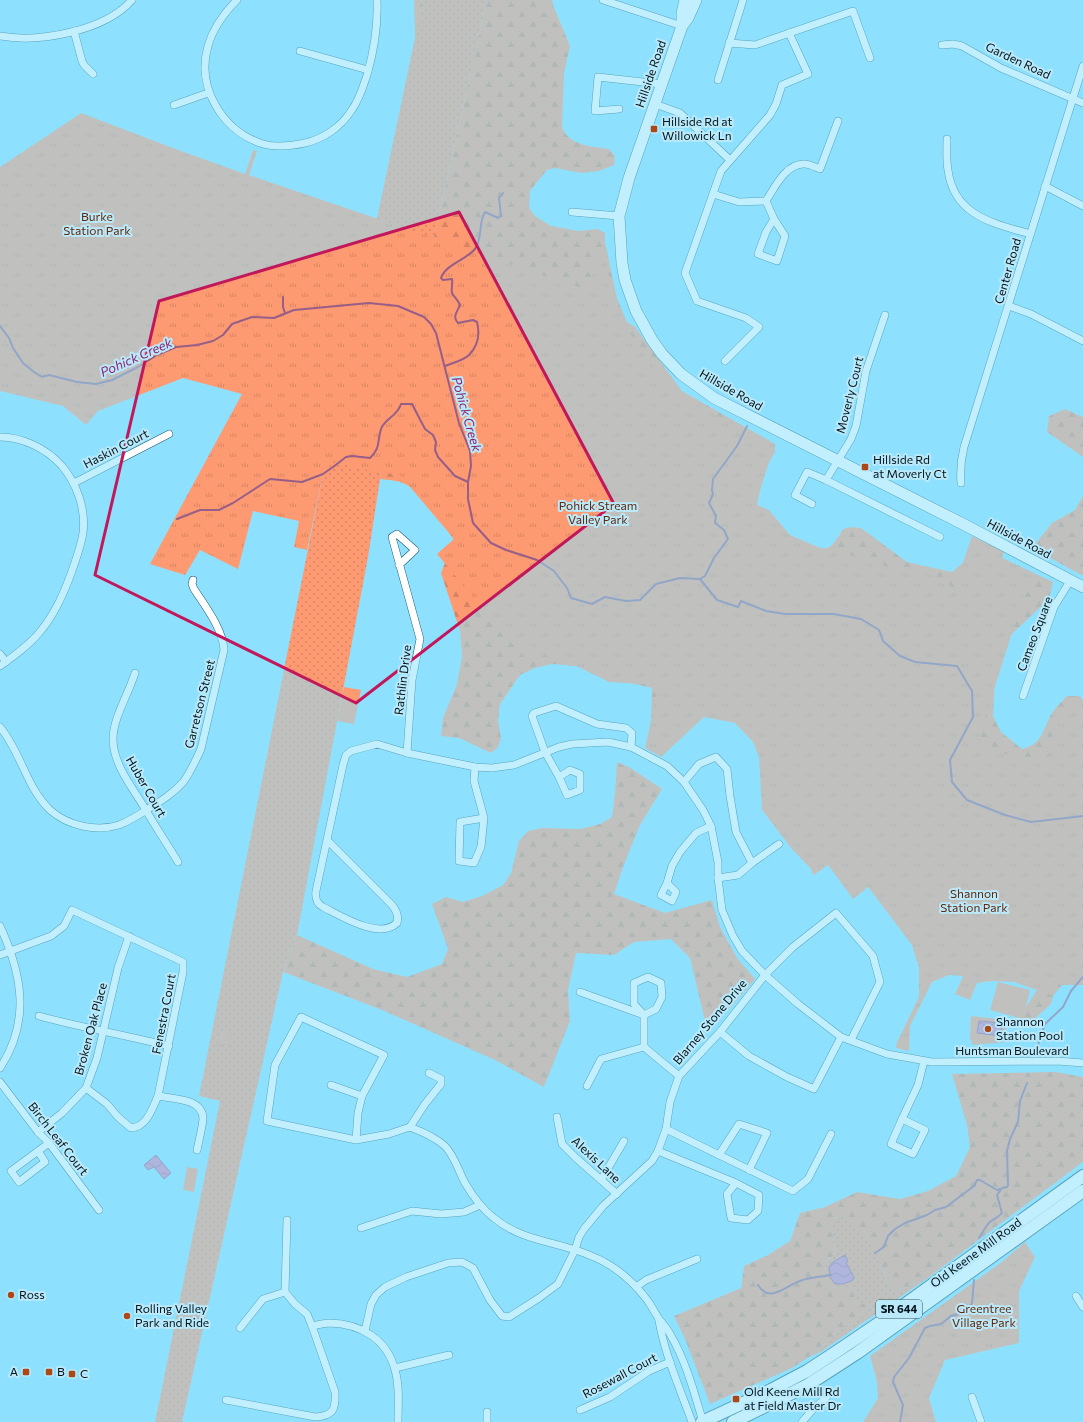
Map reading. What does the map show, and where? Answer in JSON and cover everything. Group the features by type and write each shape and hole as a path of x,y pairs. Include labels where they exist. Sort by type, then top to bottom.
{"main road":[{"name":"Old Keene Mill Road","path":"702,1422 771,1390 807,1371 882,1321 1083,1176"},
{"name":"Old Keene Mill Road","path":"733,1422 806,1386 857,1353 1083,1191"}],"street":[{"path":"0,36 30,38 74,31 103,20 126,7 132,0"},
{"path":"237,0 219,21 212,33 205,59 205,75 208,93 222,115 233,128 249,138 268,145 291,146 313,141 336,129 352,111 362,91 374,45 377,0"},
{"path":"603,0 682,26"},
{"name":"Hillside Road","path":"682,26 682,13 685,0"},
{"name":"Hillside Road","path":"696,0 688,18 682,26 661,84 629,178 619,216 622,263 630,296 643,326 652,340 667,360 692,383 714,398 1083,587"},
{"path":"718,80 743,0"},
{"path":"729,43 755,45 853,11 870,58"},
{"path":"74,31 84,65 93,74"},
{"path":"725,361 759,327 746,318 697,301 685,273 721,171 770,115 776,104 782,85 808,74 789,33"},
{"name":"Garden Road","path":"942,45 953,44 962,46 1001,68 1083,103"},
{"path":"300,51 368,70"},
{"name":"Center Road","path":"961,483 960,471 964,447 1083,66"},
{"path":"619,109 595,111 598,77 661,84"},
{"path":"174,105 208,93"},
{"path":"655,104 680,113 730,160"},
{"path":"766,201 777,184 792,166 805,164 820,168 838,121"},
{"path":"947,139 948,170 954,190 962,202 980,217 1030,234"},
{"path":"1045,186 1083,206"},
{"path":"713,194 739,202 766,201"},
{"path":"766,201 774,219 785,236 777,261 758,254 766,232 774,219"},
{"path":"572,212 619,216"},
{"path":"1009,306 1031,314 1083,341"},
{"name":"Moverly Court","path":"826,480 851,439 856,426 866,371 884,315"},
{"name":"Haskin Court","path":"74,483 169,434"},
{"path":"0,437 21,440 37,446 58,461 74,483 79,496 82,508 83,532 80,547 64,593 52,615 40,632 22,650 3,664 0,654"},
{"path":"812,504 795,495 807,472 940,537"},
{"name":"Rathlin Drive","path":"399,565 420,639 412,680 407,752"},
{"name":"Garretson Street","path":"0,727 13,746 40,798 50,810 73,824 92,828 119,825 160,802 174,791 188,775 197,759 201,749 224,655 224,643 214,621 194,589 192,584 193,580"},
{"name":"Cameo Square","path":"1024,696 1054,607 1070,581"},
{"name":"Huber Court","path":"135,673 118,718 113,739 114,751 118,762 178,862"},
{"path":"559,777 545,752 532,714 556,706 597,724 626,728 631,730 633,734 631,747"},
{"name":"Huntsman Boulevard","path":"327,840 343,765 346,755 351,751 377,744 475,767 492,768 514,765 559,747 585,743 608,742 631,747 667,766 684,782 712,826 718,862 718,878 722,910 733,936 742,951 764,975 798,1004 842,1037 887,1054 924,1061 1058,1061 1083,1063"},
{"path":"684,782 699,764 716,757 727,769 736,832 752,863"},
{"path":"475,767 474,781 484,818 481,847 474,863 459,860 460,822 484,818"},
{"path":"667,883 672,866 680,852 696,833 712,826"},
{"path":"327,840 395,909 398,919 397,923 390,927 370,928 320,905 316,896 327,840"},
{"path":"718,878 738,875 752,863 780,844"},
{"name":"Fenestra Court","path":"11,951 51,936 64,926 72,910 184,962 169,1046 158,1096 150,1115 144,1122 134,1128 131,1128 118,1117 107,1104 86,1088"},
{"name":"Blarney Stone Drive","path":"365,1331 371,1304 376,1295 385,1286 448,1262 462,1262 473,1268 496,1311 502,1316 509,1316 539,1298 558,1284 584,1229 596,1214 652,1161 658,1151 666,1130 670,1102 679,1076 720,1032 764,975 793,946 836,913 873,956 880,982 851,1040"},
{"path":"0,926 15,964 19,985 20,1009 17,1030 0,1068"},
{"name":"Broken Oak Place","path":"38,1132 62,1113 86,1088 98,1058 118,968 129,936"},
{"path":"0,955 11,951"},
{"path":"580,992 644,1015 656,1009 662,997 661,983 648,976 634,983 634,1004 644,1015 644,1047"},
{"path":"39,1016 76,1026 169,1046"},
{"path":"356,1140 358,1113 362,1096 384,1055 300,1017 275,1065 267,1121 356,1140 389,1134 410,1127 425,1104 441,1084 441,1078 429,1073"},
{"path":"720,1032 749,1056 787,1077 814,1089 842,1037"},
{"path":"644,1047 679,1076"},
{"path":"588,1086 601,1059 644,1047"},
{"path":"902,1119 925,1130 913,1154 891,1144 902,1119 918,1085 924,1061"},
{"name":"Birch Leaf Court","path":"0,1082 38,1132 49,1143 99,1210"},
{"path":"331,1085 362,1096"},
{"path":"158,1096 194,1103 198,1106 203,1119 197,1150"},
{"name":"Alexis Lane","path":"557,1116 562,1144 617,1194"},
{"path":"719,1155 739,1124 767,1133 749,1170"},
{"path":"410,1127 432,1137 446,1147 455,1160 466,1184 480,1205 499,1222 519,1234 532,1239 575,1250 604,1262 626,1277 636,1287 649,1302 658,1318 670,1332 680,1354 702,1422"},
{"path":"666,1130 793,1191 808,1179 831,1134"},
{"path":"600,1180 624,1141"},
{"path":"38,1151 45,1162 19,1182 11,1171 38,1151 49,1143"},
{"path":"658,1151 736,1183 759,1195 758,1211 748,1220 732,1218 727,1194 736,1183"},
{"path":"361,1228 412,1211 441,1214 464,1212 480,1205"},
{"path":"226,1400 315,1417 325,1416 331,1413 335,1404 335,1392 312,1326 306,1314 294,1304 285,1292 288,1220"},
{"path":"636,1287 646,1280 697,1259"},
{"path":"240,1328 263,1299 285,1292"},
{"path":"1076,1296 1083,1307"},
{"path":"658,1318 663,1341 692,1422"},
{"path":"312,1326 331,1323 365,1331 376,1338 386,1350 395,1368 397,1382 398,1422"},
{"path":"395,1368 449,1355"},
{"name":"Rosewall Court","path":"580,1410 610,1398 649,1371 670,1362"},
{"path":"802,1422 814,1408 825,1400 830,1392"},
{"path":"972,1397 981,1422"},
{"path":"487,1412 487,1422"}],"highlighted area":[{"path":"459,212 614,504 356,703 95,575 159,301"}],"green space":[{"path":"414,0 423,0 415,40"},
{"path":"423,0 487,0 380,479 368,557 297,935 283,972 182,1422 155,1422 220,1101 199,1096 323,474"},
{"name":"Pohick Stream Valley Park","path":"487,0 552,0 570,46 564,73 562,127 565,133 575,142 588,146 609,149 615,156 614,165 599,171 581,173 555,168 547,170 530,191 529,208 535,216 551,226 579,231 597,229 605,233 605,242 617,298 627,322 635,327 682,391 775,444 775,452 766,467 754,516 816,549 829,547 843,529 852,527 861,528 907,562 952,572 966,560 975,545 1053,582 1049,599 1011,635 996,656 993,716 1001,732 1022,749 1029,747 1039,739 1050,716 1067,696 1080,696 1083,700 1083,965 1070,975 1053,996 1051,1004 1031,1022 1023,1019 1023,1012 1064,950 919,967 912,945 746,704 655,728 651,717 652,688 592,674 577,666 552,664 535,668 520,675 500,704 498,721 501,738 498,747 491,753 459,738 441,736 443,718 457,684 462,657 460,631 441,573 454,540 433,508 421,494 402,483 393,480 380,479"},
{"name":"Pohick Stream Valley Park","path":"81,113 245,174 253,150 257,151 249,175 587,290 604,242 606,264 618,307 638,346 652,364 667,380 694,403 728,422 775,444 756,502 759,506 769,510 790,535 818,547 873,561 898,571 910,570 938,577 954,589 972,536 1004,552 1002,558 1031,573 977,743 996,752 1047,761 1067,696 1083,701 1083,985 1057,985 1053,996 1014,982 991,981 977,983 970,1000 955,994 963,976 949,975 932,982 910,1026 909,1051 896,1048 897,1042 919,997 919,967 912,945 868,887 853,899 828,865 814,875 811,871 812,870 792,849 762,810 759,757 753,742 735,723 704,717 661,757 645,748 659,685 609,682 577,666 570,666 551,651 535,662 528,654 525,659 437,554 454,539 400,475 350,467 335,459 323,474 307,550 294,547 299,521 253,511 238,569 200,550 185,575 150,564 242,394 183,378 98,411 86,425 63,406 0,391 0,167"},
{"path":"118,217 131,236 122,242 109,224"},
{"path":"183,217 188,229 168,238 163,226"},
{"path":"106,225 120,244 111,250 97,232"},
{"path":"1065,409 1083,417 1083,457 1047,432 1049,416"},
{"path":"1083,496 1083,576 1032,548 1052,523 1075,510"},
{"path":"344,687 361,690 354,724 337,721"},
{"path":"617,762 629,767 662,789 640,825 614,894 665,913 712,900 720,927 737,958 755,979 713,1027 705,1021 690,958 671,939 634,942 614,955 576,953 568,990 570,1021 544,1087 495,1060 382,1010 283,972 297,935 373,969 407,977 442,964 448,949 432,904 446,897 463,902 482,896 503,885 511,873 519,841 528,831 542,828 580,829 600,824 612,817"},
{"path":"998,982 1030,990 1023,1019 990,1010"},
{"name":"Shannon Station Pool","path":"971,1016 1006,1020 1006,1042 973,1045 970,1038"},
{"path":"220,1030 231,1032 227,1049 217,1047"},
{"path":"1055,1072 1083,1077 1083,1162 925,1280 895,1291 891,1289 864,1234 848,1219 839,1217 835,1218 831,1225 836,1253 826,1263 825,1279 832,1287 837,1288 849,1286 856,1299 869,1306 806,1359 792,1368 710,1404 685,1339 674,1316 741,1288 744,1266 768,1255 790,1241 800,1213 825,1207 857,1192 900,1199 928,1191 956,1176 970,1147 967,1125 952,1074"},
{"path":"187,1167 198,1169 194,1192 183,1190"},
{"path":"840,1216 852,1220 864,1233 870,1242 891,1289 895,1291 925,1280 822,1351 806,1359 869,1306 855,1300 849,1287 832,1287 825,1279 826,1263 836,1253 831,1225 832,1220"},
{"name":"Greentree Village Park","path":"1025,1242 1035,1257 1019,1291 1019,1343 945,1360 929,1398 936,1422 863,1422 878,1398 877,1382 870,1356 1002,1262"}],"water":[{"path":"979,1021 1002,1023 1001,1036 977,1033"},
{"path":"156,1155 171,1173 164,1179 154,1167 148,1170 144,1165"},
{"path":"845,1255 848,1261 846,1263 854,1277 853,1280 843,1284 835,1284 830,1277 829,1267 833,1262"}],"waterway":[{"path":"445,366 461,360 469,355 478,340 478,331 477,322 473,320 458,323 456,321 456,314 460,305 452,293 452,279 443,280 441,278 447,269 475,249 479,240 485,212 498,218 501,216 499,198 503,193"},
{"path":"283,297 283,307 285,313"},
{"name":"Pohick Creek","path":"0,326 9,338 13,348 23,363 42,377 49,375 77,382 96,384 112,380 138,367 157,355 176,347 197,345 213,341 223,335 232,324 252,317 274,318 294,310 369,303 398,306 424,317 431,324 436,333 459,423 470,451 471,466 468,482 468,499 473,523 491,543 506,550 537,560 554,571 567,588 571,598 592,604 605,597 626,601 640,600 656,584 680,578 700,579 717,600 738,607 741,601 766,611 785,614 834,614 861,619 879,630 883,641 900,656 915,662 957,666 972,691 973,717 950,760 952,782 967,800 1005,815 1031,822 1083,816"},
{"path":"177,519 200,510 219,510 233,503 270,479 302,482 323,474 346,457 352,456 370,458 376,451 383,425 397,412 401,404 412,404 425,429 433,435 436,442 435,450 438,457 455,476 468,482"},
{"path":"700,579 705,576 714,558 728,539 724,530 715,523 716,516 709,503 713,494 713,479 737,446 747,426"},
{"path":"1038,1045 1045,1024 1063,1007 1071,991 1083,977"},
{"path":"979,1238 989,1223 1002,1213 997,1195 1002,1188 1007,1187 1008,1185 1007,1151 1010,1139 1018,1122 1020,1101 1027,1083"},
{"path":"875,1253 884,1247 888,1236 895,1229 935,1210 946,1207 974,1186 977,1180 980,1180 997,1190 1000,1189"},
{"path":"758,1285 768,1293 773,1293 778,1292 794,1283 831,1275"},
{"path":"900,1422 903,1405 893,1382 894,1377 909,1358 925,1328 941,1324 951,1316 962,1313 970,1307 972,1303 974,1280"}],"place":[{"name":"Hillside Rd at Willowick Ln","path":"654,129"},
{"name":"Hillside Rd at Moverly Ct","path":"865,467"},
{"name":"Shannon Station Pool","path":"988,1029"},
{"name":"Ross","path":"11,1295"},
{"name":"Rolling Valley Park and Ride","path":"127,1316"},
{"name":"A","path":"26,1372"},
{"name":"B","path":"49,1372"},
{"name":"C","path":"72,1374"},
{"name":"Old Keene Mill Rd at Field Master Dr","path":"736,1399"}],"park label":[{"name":"Burke Station Park","path":"97,224"},
{"name":"Shannon Station Park","path":"974,901"}]}
